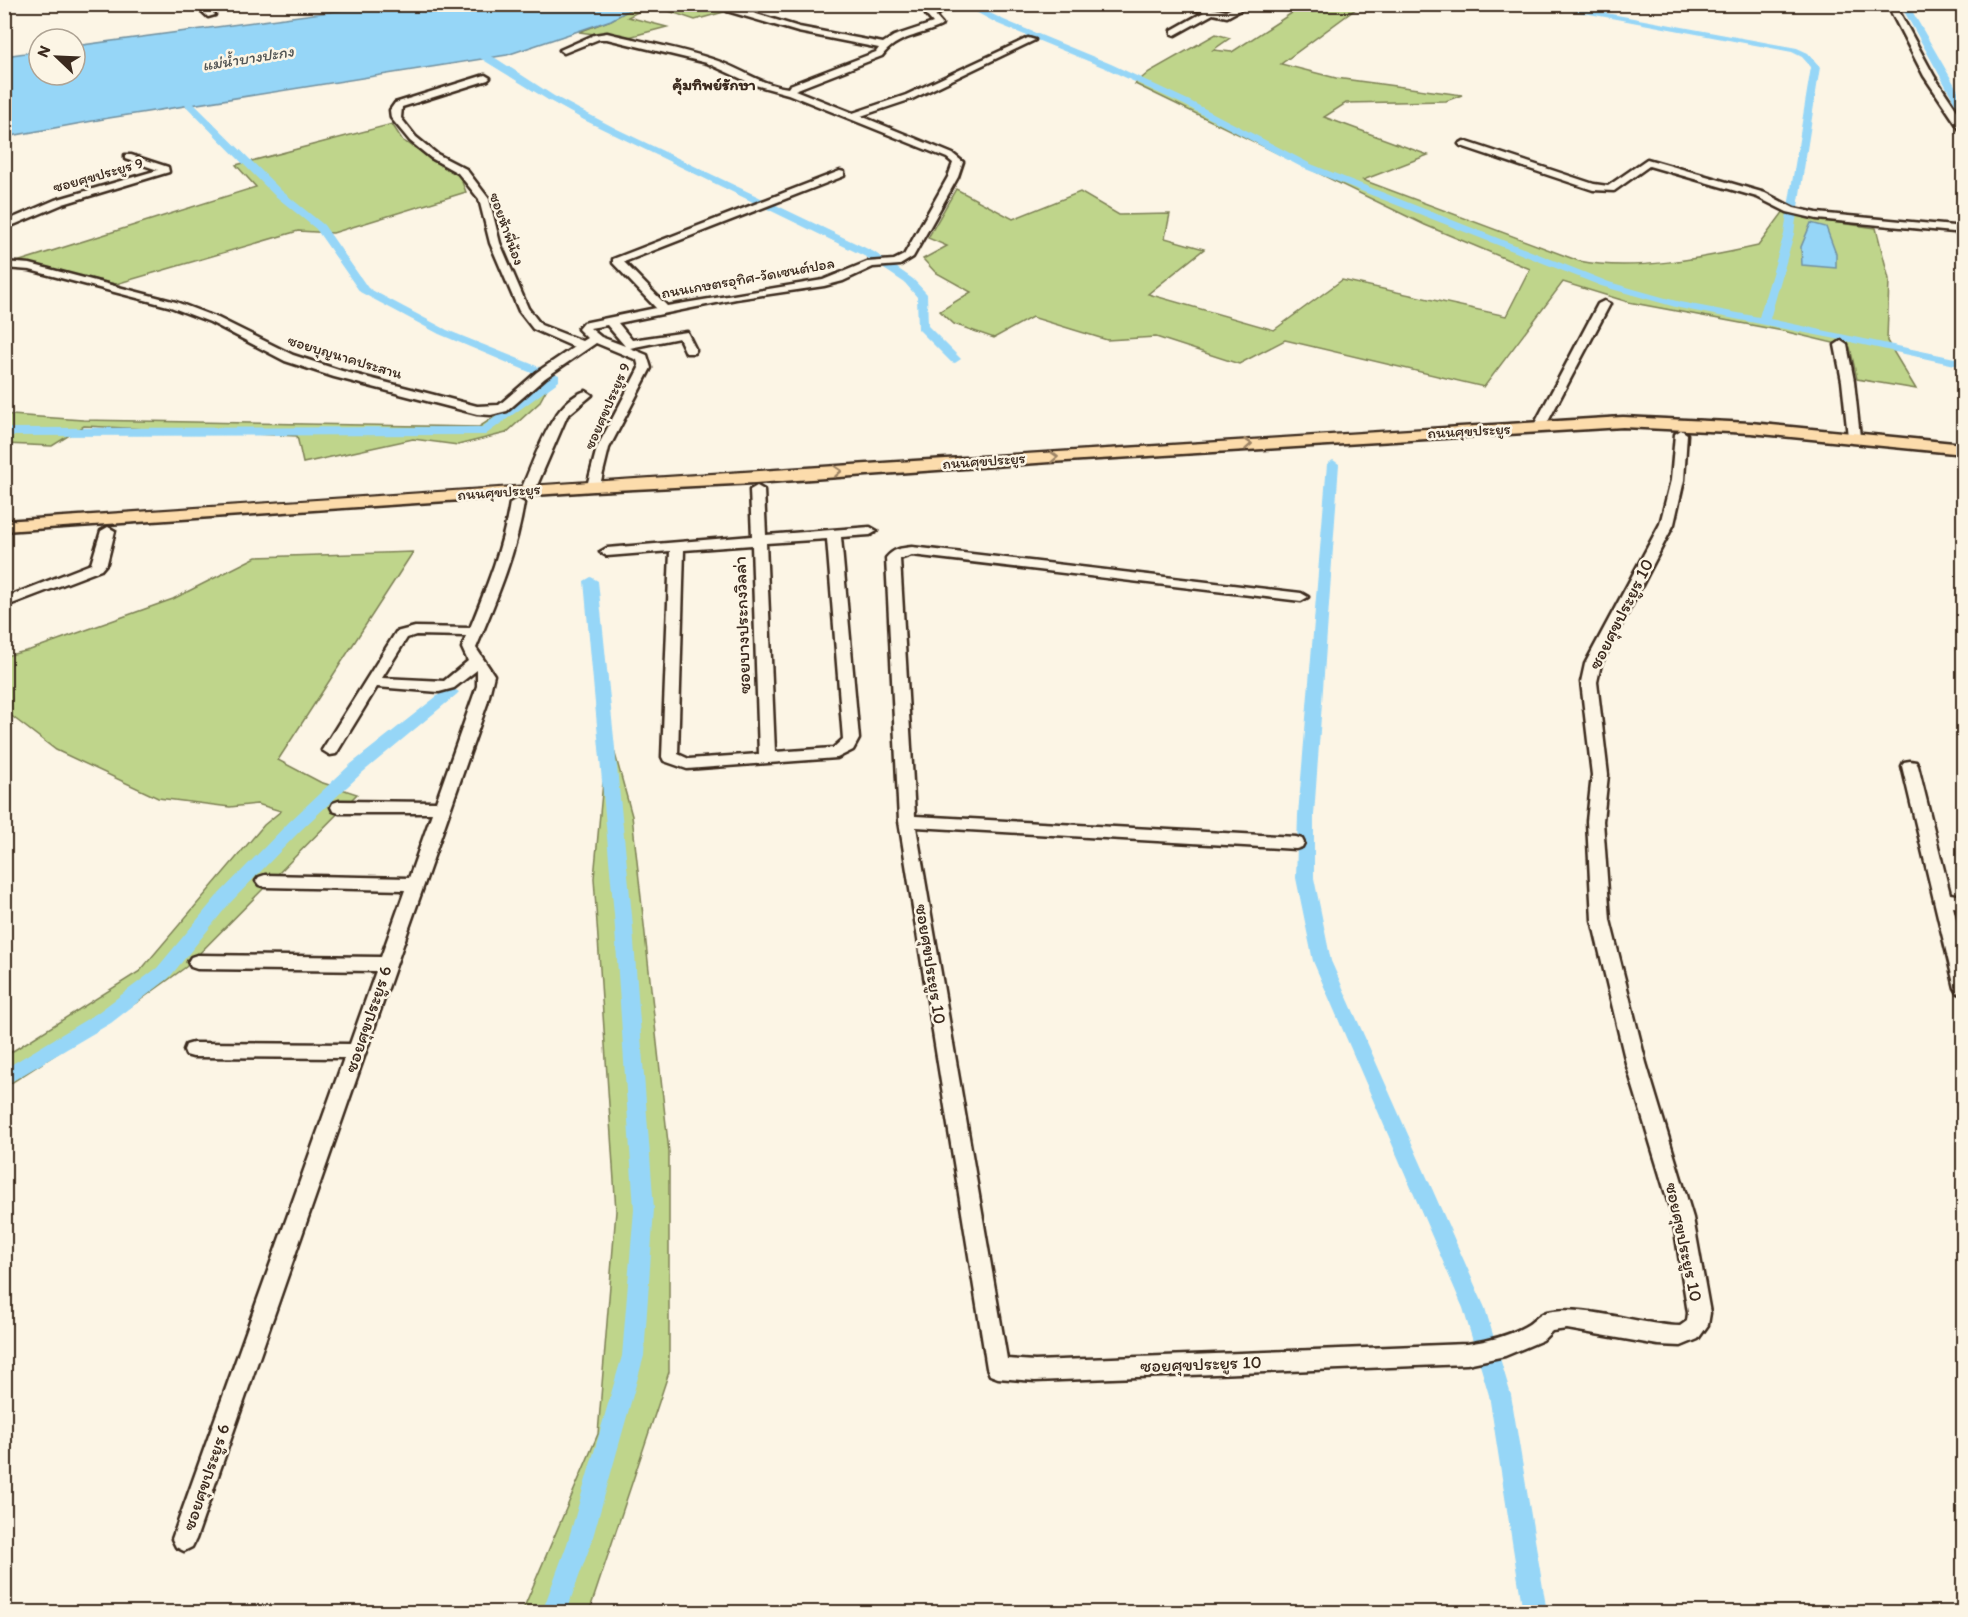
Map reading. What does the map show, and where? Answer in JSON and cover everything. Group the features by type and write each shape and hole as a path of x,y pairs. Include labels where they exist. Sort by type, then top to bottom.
{"main road":[{"name":"ถนนศุขประยูร","path":"4,537 108,531 522,496 594,486 756,484 1050,457 1623,422 1680,423 1854,437 1964,449"},
{"name":"ถนนศุขประยูร","path":"4,526 1631,434 1682,434 1770,440 1964,461"}],"street":[{"path":"198,4 211,15"},
{"path":"739,4 730,9 798,29 883,46 938,24 930,15 950,5"},
{"path":"1176,4 1231,14 1247,4"},
{"path":"1891,4 1923,67 1964,129"},
{"path":"1175,32 1210,12"},
{"name":"ถนนเกษตรอุทิศ-วัดเซนต์ปอล","path":"564,50 597,37 607,36 709,60 744,75 755,84 770,90 790,91 950,156 958,162 953,177 908,257 896,263 871,264 839,279 824,283 663,309 587,325 584,329 588,342"},
{"path":"853,116 909,97 1031,40"},
{"path":"790,91 793,87 879,54 883,46"},
{"name":"ซอยห้าพี่น้อง","path":"484,78 398,105 395,110 396,118 413,139 434,156 462,171 483,199 495,243 523,309 537,327 588,342"},
{"path":"1464,144 1593,187 1610,189 1647,162 1761,195 1800,212 1964,230"},
{"name":"ซอยศุขประยูร 9","path":"4,226 59,202 164,172 164,169 129,157"},
{"path":"663,309 616,261 840,174"},
{"name":"ซอยบุญนาคประสาน","path":"4,265 30,267 184,308 290,358 338,374 477,410 491,411 503,408 541,375 588,342"},
{"path":"1539,427 1604,304"},
{"path":"609,320 621,336 625,346 683,334 690,350"},
{"name":"ซอยศุขประยูร 9","path":"588,342 625,346 643,358 645,368 603,448 594,486"},
{"path":"1841,345 1848,381 1854,437"},
{"name":"ซอยศุขประยูร 6","path":"184,1539 485,684 486,675 483,667 469,652 474,632 498,578 522,496 561,415 586,395"},
{"name":"ซอยศุขประยูร 10","path":"1301,597 912,551 897,553 893,558 907,821 999,1368 1035,1371 1467,1354 1497,1349 1534,1333 1546,1322 1567,1319 1658,1335 1681,1336 1690,1332 1697,1325 1699,1313 1683,1218 1636,1063 1601,920 1595,821 1600,775 1589,682 1593,664 1667,524 1676,500 1682,434"},
{"name":"ซอยบางประกงวิลล่า","path":"756,484 767,758"},
{"path":"4,603 91,571 99,563 108,531"},
{"path":"607,552 870,531"},
{"path":"677,546 670,757 687,764 837,753 847,746 850,739 834,534"},
{"path":"330,750 401,635 415,631 474,632"},
{"path":"372,682 439,687 449,685 476,662"},
{"path":"1910,766 1964,988"},
{"path":"339,807 442,808"},
{"path":"907,821 1296,843"},
{"path":"265,881 415,884"},
{"path":"1942,899 1964,902"},
{"path":"197,962 387,964"},
{"path":"193,1050 356,1051"}],"green space":[{"path":"638,5 651,5 628,17 667,27 625,38 579,32 611,20"},
{"path":"651,5 711,5 731,10 695,20"},
{"path":"1304,5 1361,5 1281,64 1336,78 1462,95 1446,101 1346,103 1324,117 1428,155 1363,180 1579,261 1600,264 1669,262 1758,246 1784,211 1832,222 1876,228 1889,279 1887,341 1916,389 1857,379 1850,347 1783,331 1628,302 1563,282 1484,387 1285,340 1239,364 1156,337 1107,340 1032,317 994,338 954,324 940,311 971,292 935,272 923,259 947,246 928,238 956,189 1013,219 1080,192 1119,215 1170,214 1165,238 1204,249 1148,294 1274,330 1342,280 1506,316 1530,269 1425,225 1135,84 1149,72 1216,34 1230,38 1213,50 1232,52"},
{"path":"392,124 403,141 458,172 466,192 333,233 298,231 116,284 17,262 256,187 236,165"},
{"path":"551,381 539,403 506,433 458,445 413,439 303,463 297,436 84,426 52,446 5,444 4,412 11,415 83,420 479,427"},
{"path":"413,552 278,760 320,782 357,794 186,967 139,1001 5,1087 5,1056 140,971 264,825 281,811 257,804 230,807 158,798 56,750 5,711 5,656 30,650 173,599 256,557"},
{"path":"608,728 632,816 669,1152 669,1372 589,1612 522,1612 598,1434 616,1211 594,878"}],"water":[{"name":"แม่น้ำบางปะกง","path":"381,5 638,5 611,20 507,55 109,118 5,137 5,56 27,53 27,87 87,87 87,44"},
{"path":"1811,223 1826,227 1836,254 1836,268 1802,265 1801,247"}],"waterway":[{"path":"965,4 1187,103 1307,166 1605,284 1679,305 1836,335 1964,364"},
{"path":"1540,4 1794,50 1805,55 1816,67 1793,207"},
{"path":"1904,4 1964,110"},
{"path":"470,48 587,118 710,179 847,242 891,267 923,296 922,327 955,359"},
{"path":"4,432 485,431 555,378 443,332 364,290 320,227 278,193 175,90"},
{"path":"1764,320 1789,234 1792,213"},
{"path":"1333,464 1306,815 1305,878 1322,961 1474,1308 1500,1395 1535,1612"},
{"path":"554,1612 579,1544 633,1356 644,1209 623,915 591,581"},
{"path":"4,1079 104,1018 163,973 223,900 295,826 357,768 451,692"}],"district":[{"name":"คุ้มทิพย์รักษา","path":"714,84"}]}
